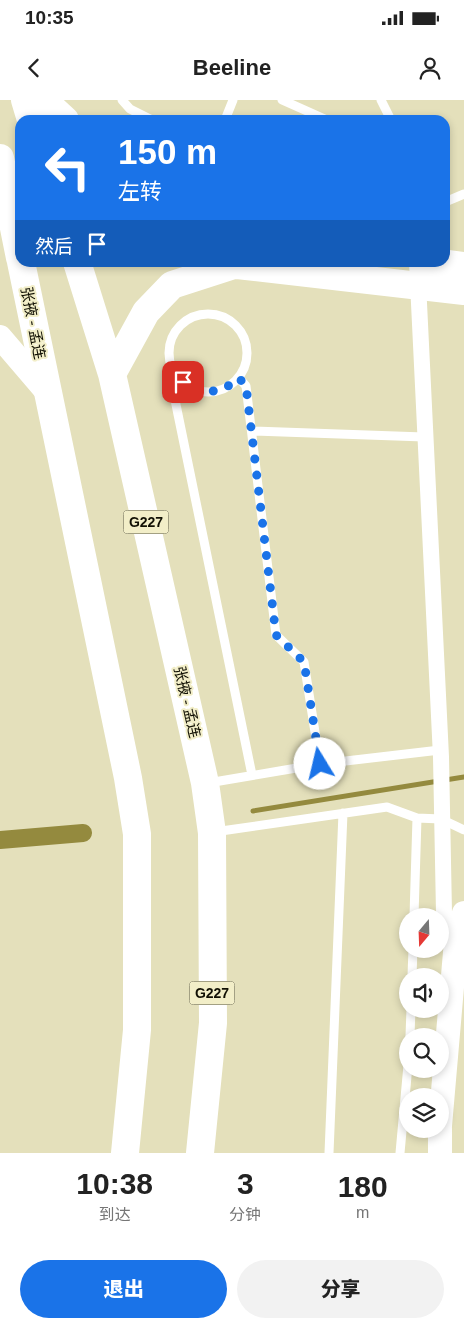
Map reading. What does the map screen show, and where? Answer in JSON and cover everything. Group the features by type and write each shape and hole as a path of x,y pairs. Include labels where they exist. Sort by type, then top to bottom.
{"highway":[{"path":"24,100 29,115"},
{"path":"43,100 60,115"},
{"name":"张掖 - 孟连","path":"0,158 15,241"},
{"path":"450,264 464,266"},
{"name":"张掖 - 孟连","path":"20,267 128,778 137,834 137,1030 125,1153"},
{"name":"张掖 - 孟连","path":"79,267 112,374 205,783 212,832 213,1023 200,1153"},
{"path":"112,374 146,312 172,285 215,267"},
{"path":"275,267 418,275 464,291"}],"main road":[{"path":"0,337 47,392"},
{"path":"443,1088 456,941 464,913"},
{"path":"440,1138 440,1153"}],"street":[{"path":"418,275 424,437 441,754 444,913 456,941"}],"lane":[{"path":"122,100 130,109 142,115"},
{"path":"227,115 233,100"},
{"path":"282,100 316,115"},
{"path":"381,100 388,115"},
{"path":"450,200 464,194"},
{"path":"176,375 191,388 211,392 231,385 239,378 247,358 244,338 230,322 212,315 202,315 185,322 174,336 170,356 176,375 173,390 252,775"},
{"path":"239,378 246,386 276,635 304,662 320,764"},
{"path":"252,431 424,437"},
{"path":"205,783 320,764 441,754"},
{"path":"212,832 387,807 417,818 441,817 464,830"},
{"path":"329,1153 343,813"},
{"path":"414,908 417,818"},
{"path":"400,1153 407,1078"}],"waterway":[{"path":"253,811 464,777"},
{"path":"0,840 83,833"}],"route":[{"path":"183,382 201,392 221,390 239,378 246,386 276,635 304,662 320,764"}]}
